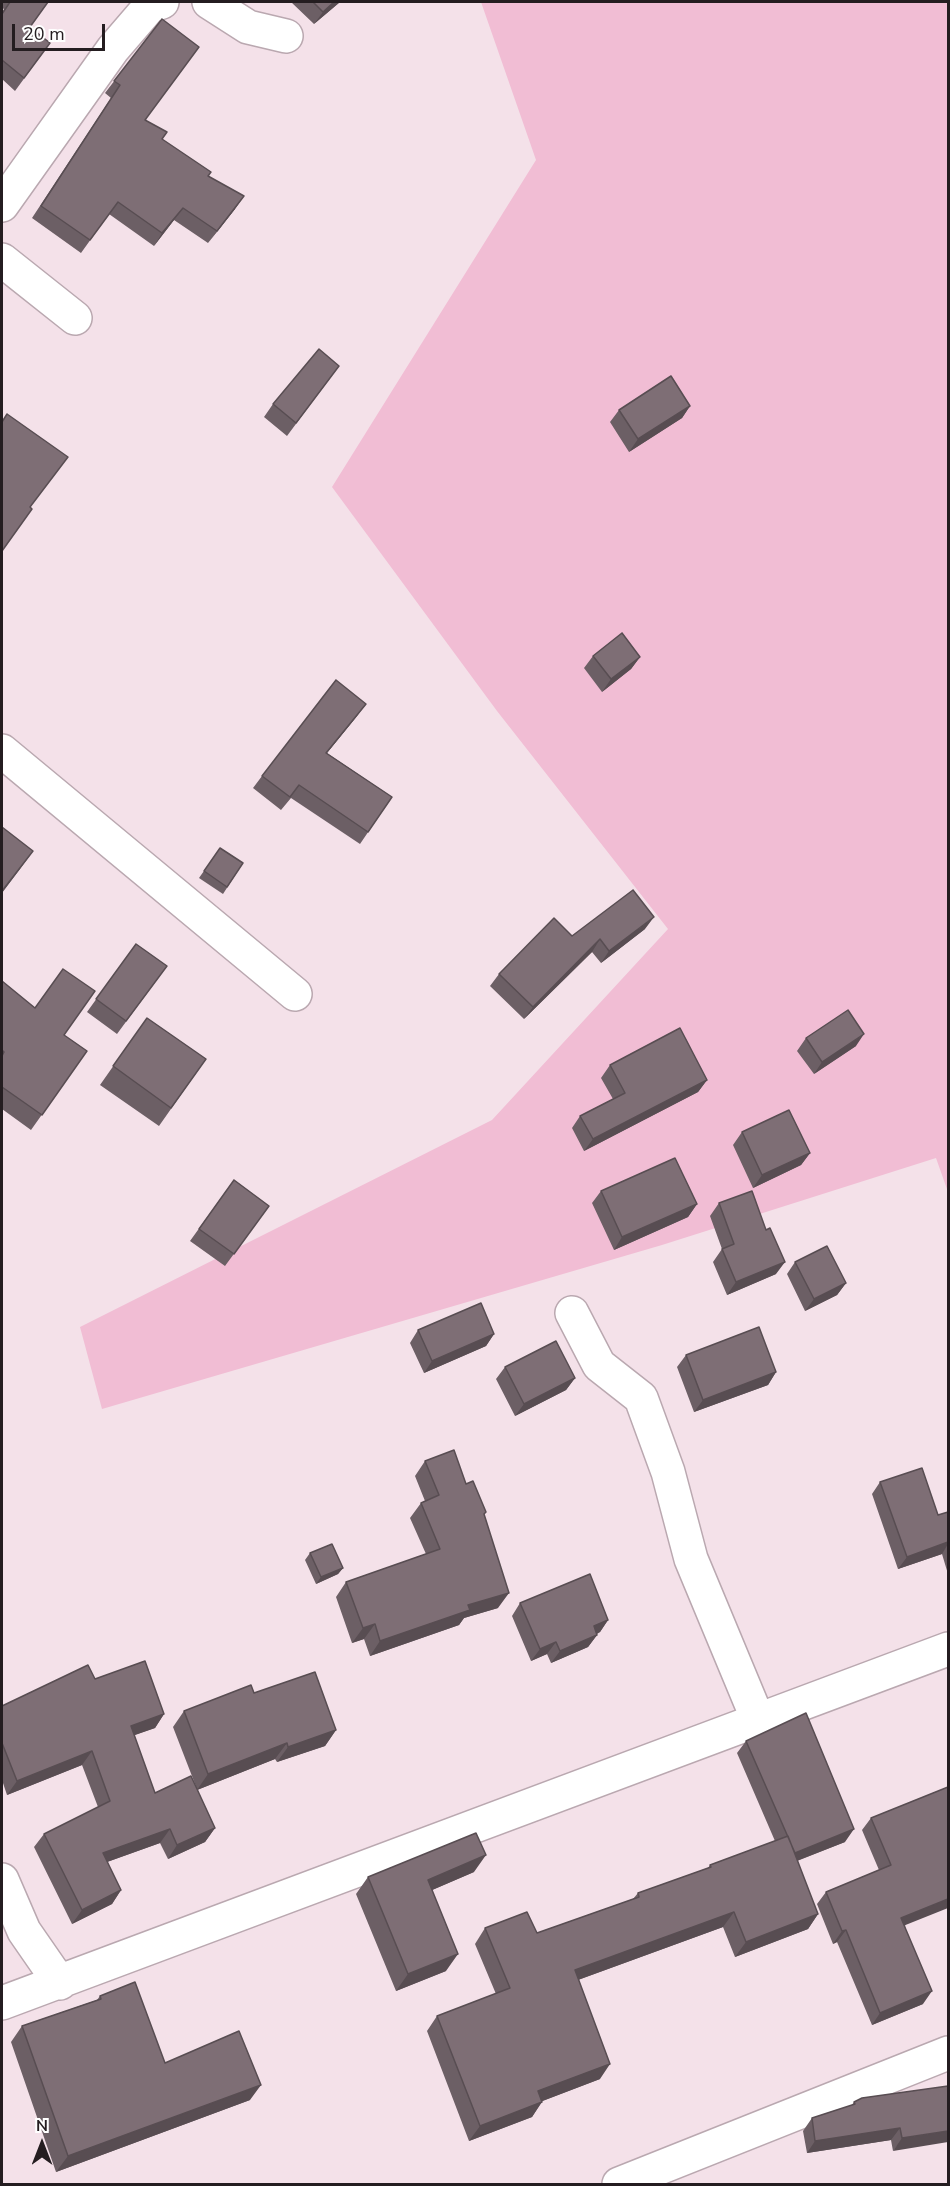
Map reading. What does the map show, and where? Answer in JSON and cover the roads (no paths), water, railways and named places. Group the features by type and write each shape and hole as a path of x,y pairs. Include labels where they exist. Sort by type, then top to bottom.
{"street":[{"path":"2,205 113,49 150,6 162,2"},
{"path":"208,2 248,27 286,36"},
{"path":"2,260 75,318"},
{"path":"2,751 295,994"},
{"path":"572,1313 599,1365 641,1398 668,1472 691,1559 758,1720"},
{"path":"2,2003 948,1649"},
{"path":"2,1880 24,1931 60,1983"},
{"path":"619,2184 948,2053"}]}
